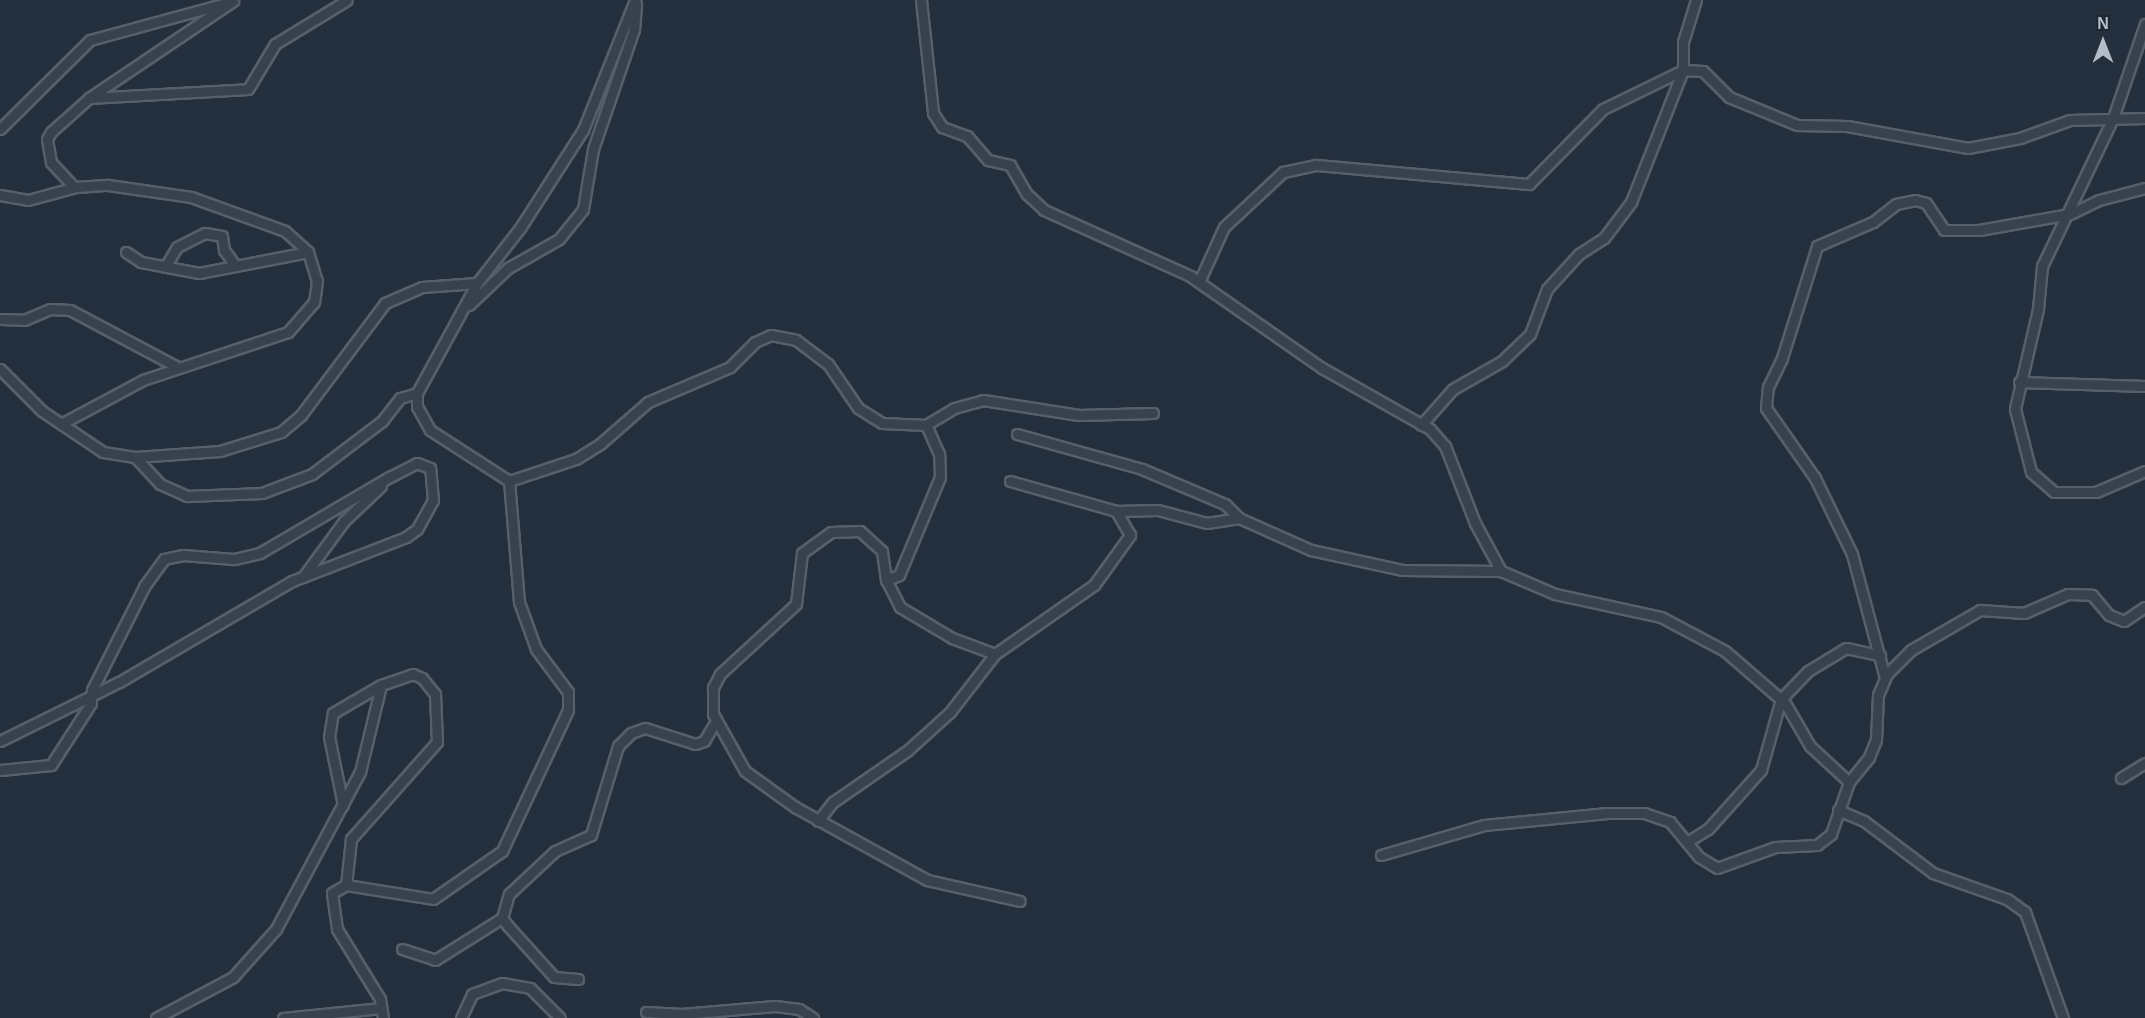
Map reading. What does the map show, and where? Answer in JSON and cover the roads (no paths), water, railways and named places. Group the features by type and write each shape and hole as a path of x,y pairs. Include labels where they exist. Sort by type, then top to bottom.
{"street":[{"path":"74,188 51,162 47,139 88,98 235,0"},
{"path":"0,129 90,40 235,0"},
{"path":"88,98 248,89 275,44 346,0"},
{"path":"509,481 430,430 417,407 417,393 477,283 520,228 583,130 636,0"},
{"path":"460,313 496,277 559,239 583,210 593,149 634,29 636,0"},
{"path":"921,0 933,113 942,127 967,136 988,160 1010,165 1027,194 1044,210 1199,282 1322,368 1421,425 1445,446 1475,523 1501,572"},
{"path":"1421,425 1453,389 1502,361 1530,334 1547,289 1618,221 1645,174 1683,70 1683,42 1696,0"},
{"path":"2145,24 2113,118 2070,214 2042,266 2034,334 2019,382 2015,409 2031,472 2038,481 2054,492 2096,492 2145,471"},
{"path":"1199,282 1224,227 1282,172 1316,165 1529,184 1603,109 1683,70 1703,71 1729,97 1797,125 1847,126 1968,148 2020,138 2070,120 2145,118"},
{"path":"0,195 28,200 74,188 108,185 192,197 275,226 308,252 317,281 314,302 288,332 177,367 119,390 61,424"},
{"path":"1885,678 1852,554 1815,478 1766,408 1768,387 1782,358 1817,246 1836,234 1873,222 1896,204 1915,200 1926,202 1944,230 1979,230 2070,214 2099,200 2145,188"},
{"path":"165,267 177,247 205,233 222,236 224,250 234,264"},
{"path":"126,252 141,262 199,273 234,264 308,252"},
{"path":"0,369 61,424 103,452 135,457 220,451 281,432 301,415 385,303 422,288 477,283"},
{"path":"0,319 24,320 50,309 70,310 177,367"},
{"path":"509,481 576,459 600,444 648,402 730,367 755,342 771,335 796,340 828,364 858,408 873,419 893,425 926,425 954,408 983,400 1079,415 1153,413"},
{"path":"2019,382 2145,386"},
{"path":"135,457 160,484 187,496 262,493 312,474 382,421 400,398 417,393"},
{"path":"886,580 899,575 940,477 939,454 926,425"},
{"path":"1017,434 1142,469 1225,504 1239,518 1301,546 1402,570 1501,572 1555,594 1661,617 1725,651 1781,699 1810,746 1850,782"},
{"path":"0,741 91,696 303,577 393,544 417,529 433,500 430,468 417,463 260,553 233,559 183,555 164,559 144,587 91,696 75,731 51,765 0,770"},
{"path":"303,577 344,521 391,476"},
{"path":"283,1018 382,1013 368,976 337,929 332,893 346,885 401,892 420,900 442,894 471,868 502,851 554,746 568,710 568,692 536,650 519,602 509,481"},
{"path":"1010,481 1116,511 1158,510 1207,523 1239,518"},
{"path":"818,821 832,802 908,750 950,712 995,654 1094,585 1130,535 1116,511"},
{"path":"995,654 952,638 900,606 886,580 882,551 860,531 819,538 802,553 796,604 720,674 713,688 715,723 745,771 818,821 927,880 1020,901"},
{"path":"1381,855 1484,825 1607,813 1644,813 1670,822 1687,842 1717,868 1775,847 1817,845 1831,834 1850,782 1869,757 1876,740 1878,695 1885,678 1911,650 1980,609 2024,613 2068,594 2092,595 2109,615 2124,621 2145,607"},
{"path":"1687,842 1708,829 1761,770 1781,699 1837,650 1846,648 1880,655"},
{"path":"343,805 329,722 339,709 381,686 413,674 422,678 435,694 439,732 431,753 351,839 346,885"},
{"path":"156,1018 228,981 246,966 276,929 343,805 370,746 381,686"},
{"path":"402,949 435,960 502,918 509,894 534,868 596,827 618,746 631,733 645,728 695,744 704,741 715,723"},
{"path":"2121,778 2145,763"},
{"path":"1838,810 1864,821 1933,873 2007,899 2025,912 2063,1018"},
{"path":"502,918 554,977 578,980"},
{"path":"461,1018 472,994 502,983 530,988 560,1018"},
{"path":"646,1012 680,1016 775,1006 799,1009 813,1018"}]}
